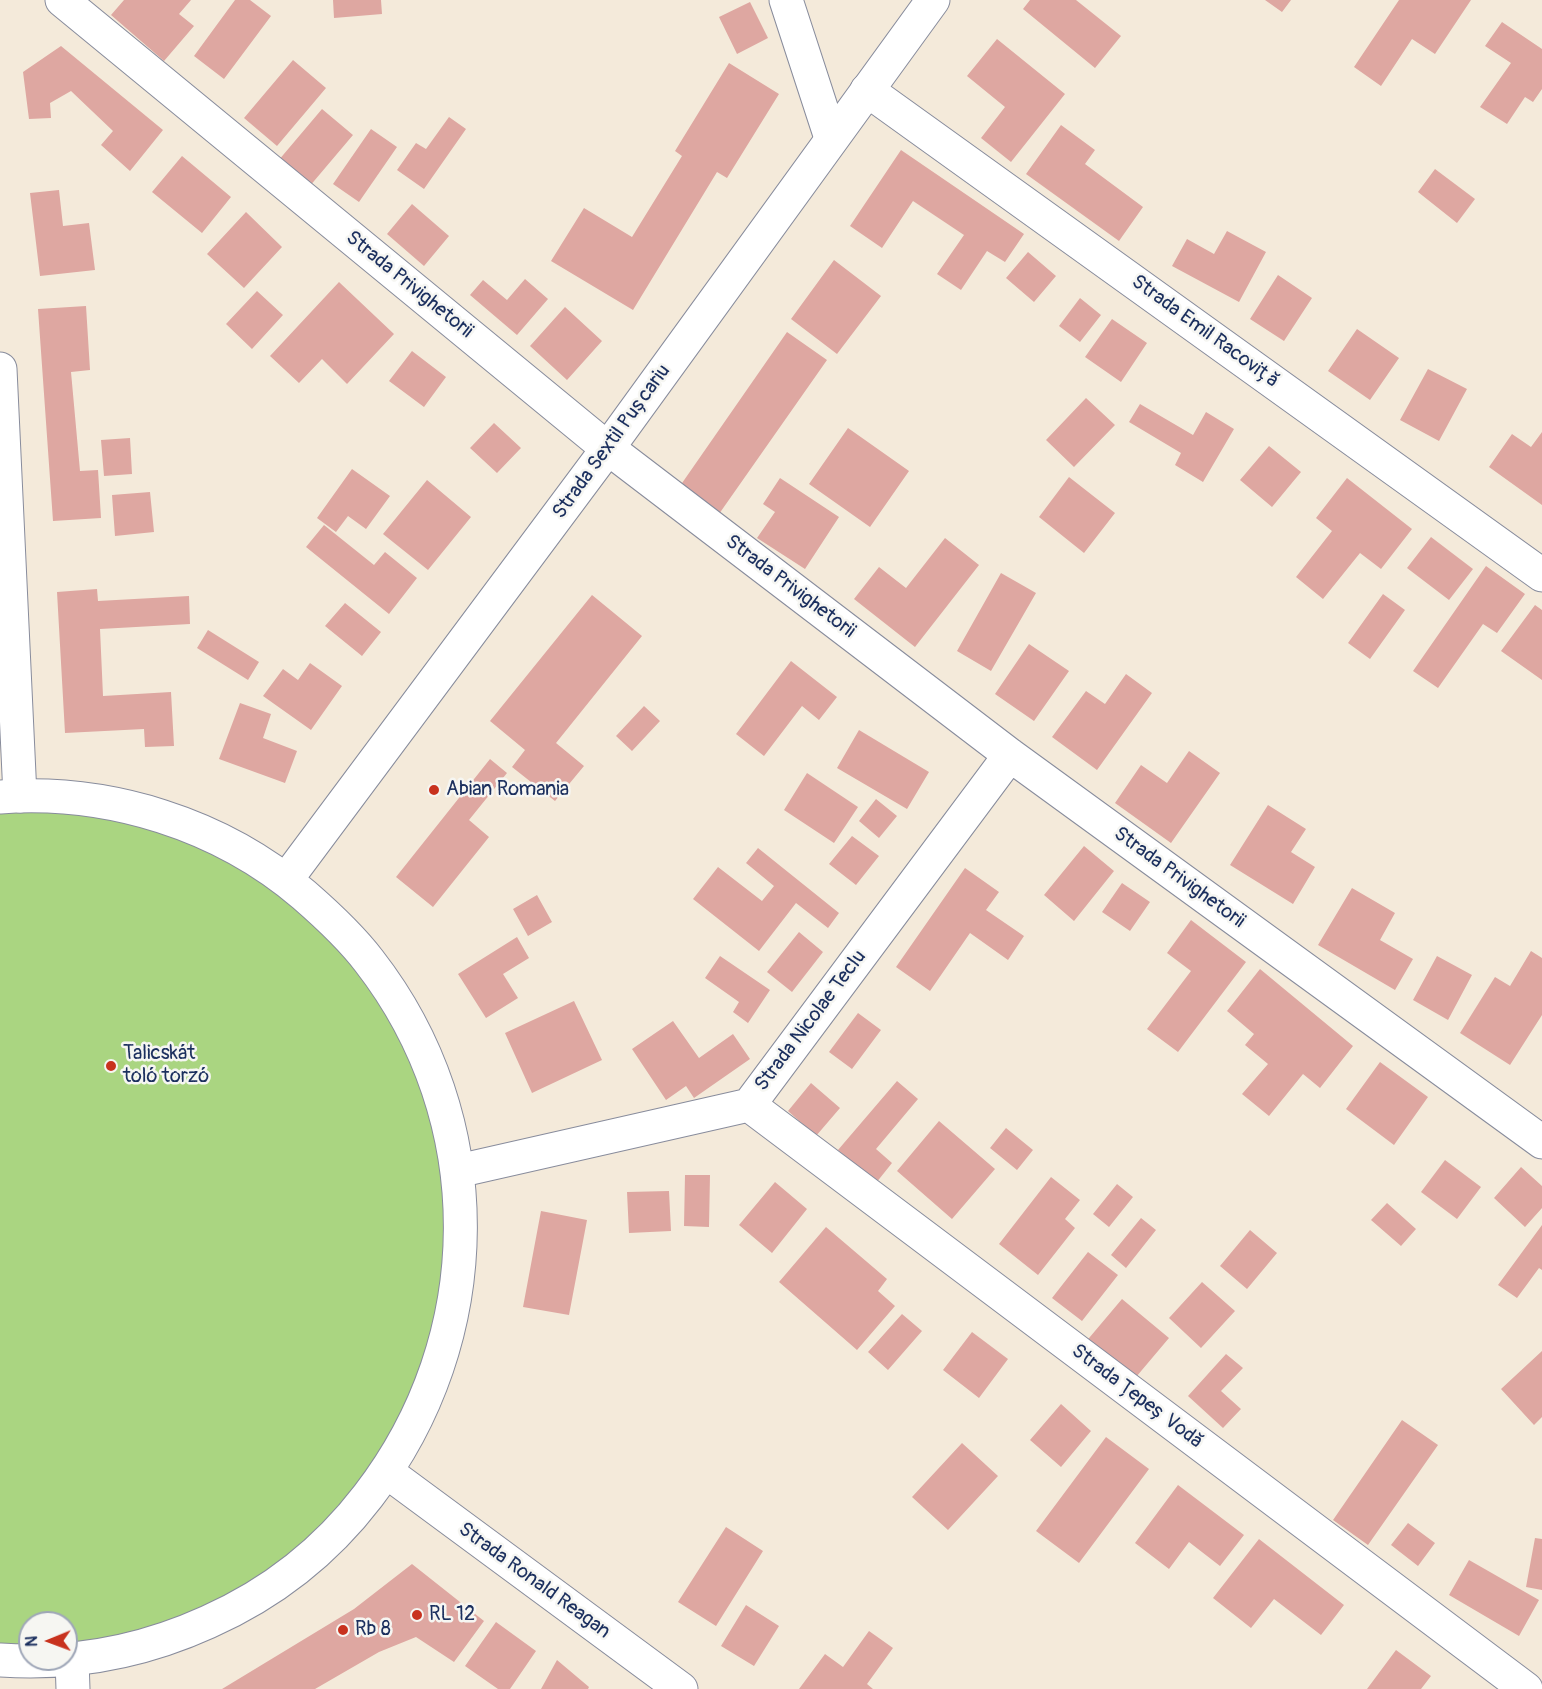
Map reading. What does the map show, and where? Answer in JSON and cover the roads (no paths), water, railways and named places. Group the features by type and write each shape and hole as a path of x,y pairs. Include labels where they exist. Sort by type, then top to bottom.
{"street":[{"name":"Strada Privighetorii","path":"62,0 608,448 1010,755 1542,1142"},
{"path":"786,0 831,138"},
{"name":"Strada Sextil Pușcariu","path":"286,880 608,448 933,0"},
{"name":"Strada Emil Racoviță","path":"867,90 1542,575"},
{"path":"0,369 10,796 64,797 104,802 154,814 200,830 262,863 331,918 361,952 403,1010 427,1059 446,1113 458,1171 461,1224 459,1276 450,1328 435,1379 418,1417 387,1472 354,1515 316,1553 269,1589 230,1613 182,1634 131,1650 73,1674 23,1662 0,1660"},
{"name":"Strada Nicolae Teclu","path":"458,1171 749,1105 1010,755"},
{"name":"Strada Țepeș Vodă","path":"749,1105 1526,1689"},
{"name":"Strada Ronald Reagan","path":"387,1472 681,1689"}],"place":[{"name":"Abian Romania","path":"434,790"},
{"name":"Talicskát toló torzó","path":"111,1066"},
{"name":"RL 12","path":"417,1615"},
{"name":"Rb 8","path":"343,1630"}]}
